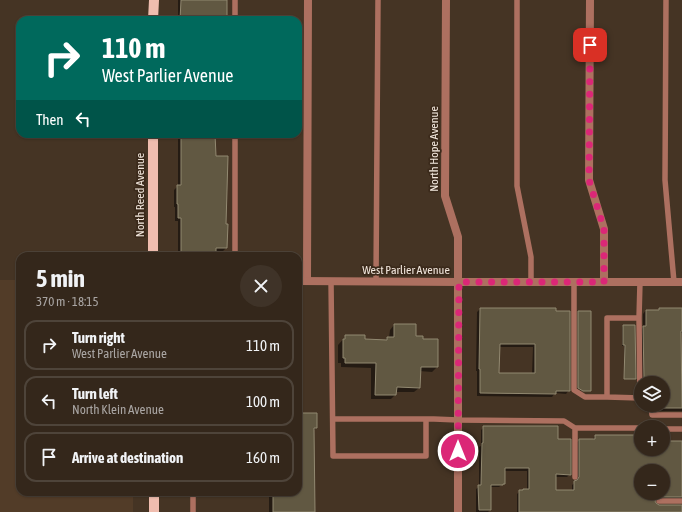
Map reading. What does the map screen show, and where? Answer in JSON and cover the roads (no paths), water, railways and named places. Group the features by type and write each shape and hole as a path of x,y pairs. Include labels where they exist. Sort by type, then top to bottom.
{"main road":[{"path":"154,0 154,16"},
{"name":"North Reed Avenue","path":"153,138 153,252"},
{"path":"154,496 154,512"}],"street":[{"path":"307,281 308,0"},
{"name":"North Hope Avenue","path":"446,0 445,196 458,237 458,512"},
{"path":"590,0 589,180 604,229 604,282"},
{"name":"West Parlier Avenue","path":"302,281 678,282"}],"lane":[{"path":"234,0 234,16"},
{"path":"376,281 378,0"},
{"path":"517,0 517,186 531,258 531,282"},
{"path":"666,0 664,180 678,282"},
{"path":"235,138 235,252"},
{"path":"331,281 333,456 426,456 426,419"},
{"path":"574,282 574,390 585,397 634,398"},
{"path":"640,282 640,376"},
{"path":"607,397 607,318 639,318"},
{"path":"652,412 652,415 682,415"},
{"path":"333,419 564,421 575,428 634,428"},
{"path":"575,428 575,477"},
{"path":"670,428 682,429"},
{"path":"193,496 193,512"},
{"path":"658,501 682,501"}]}
